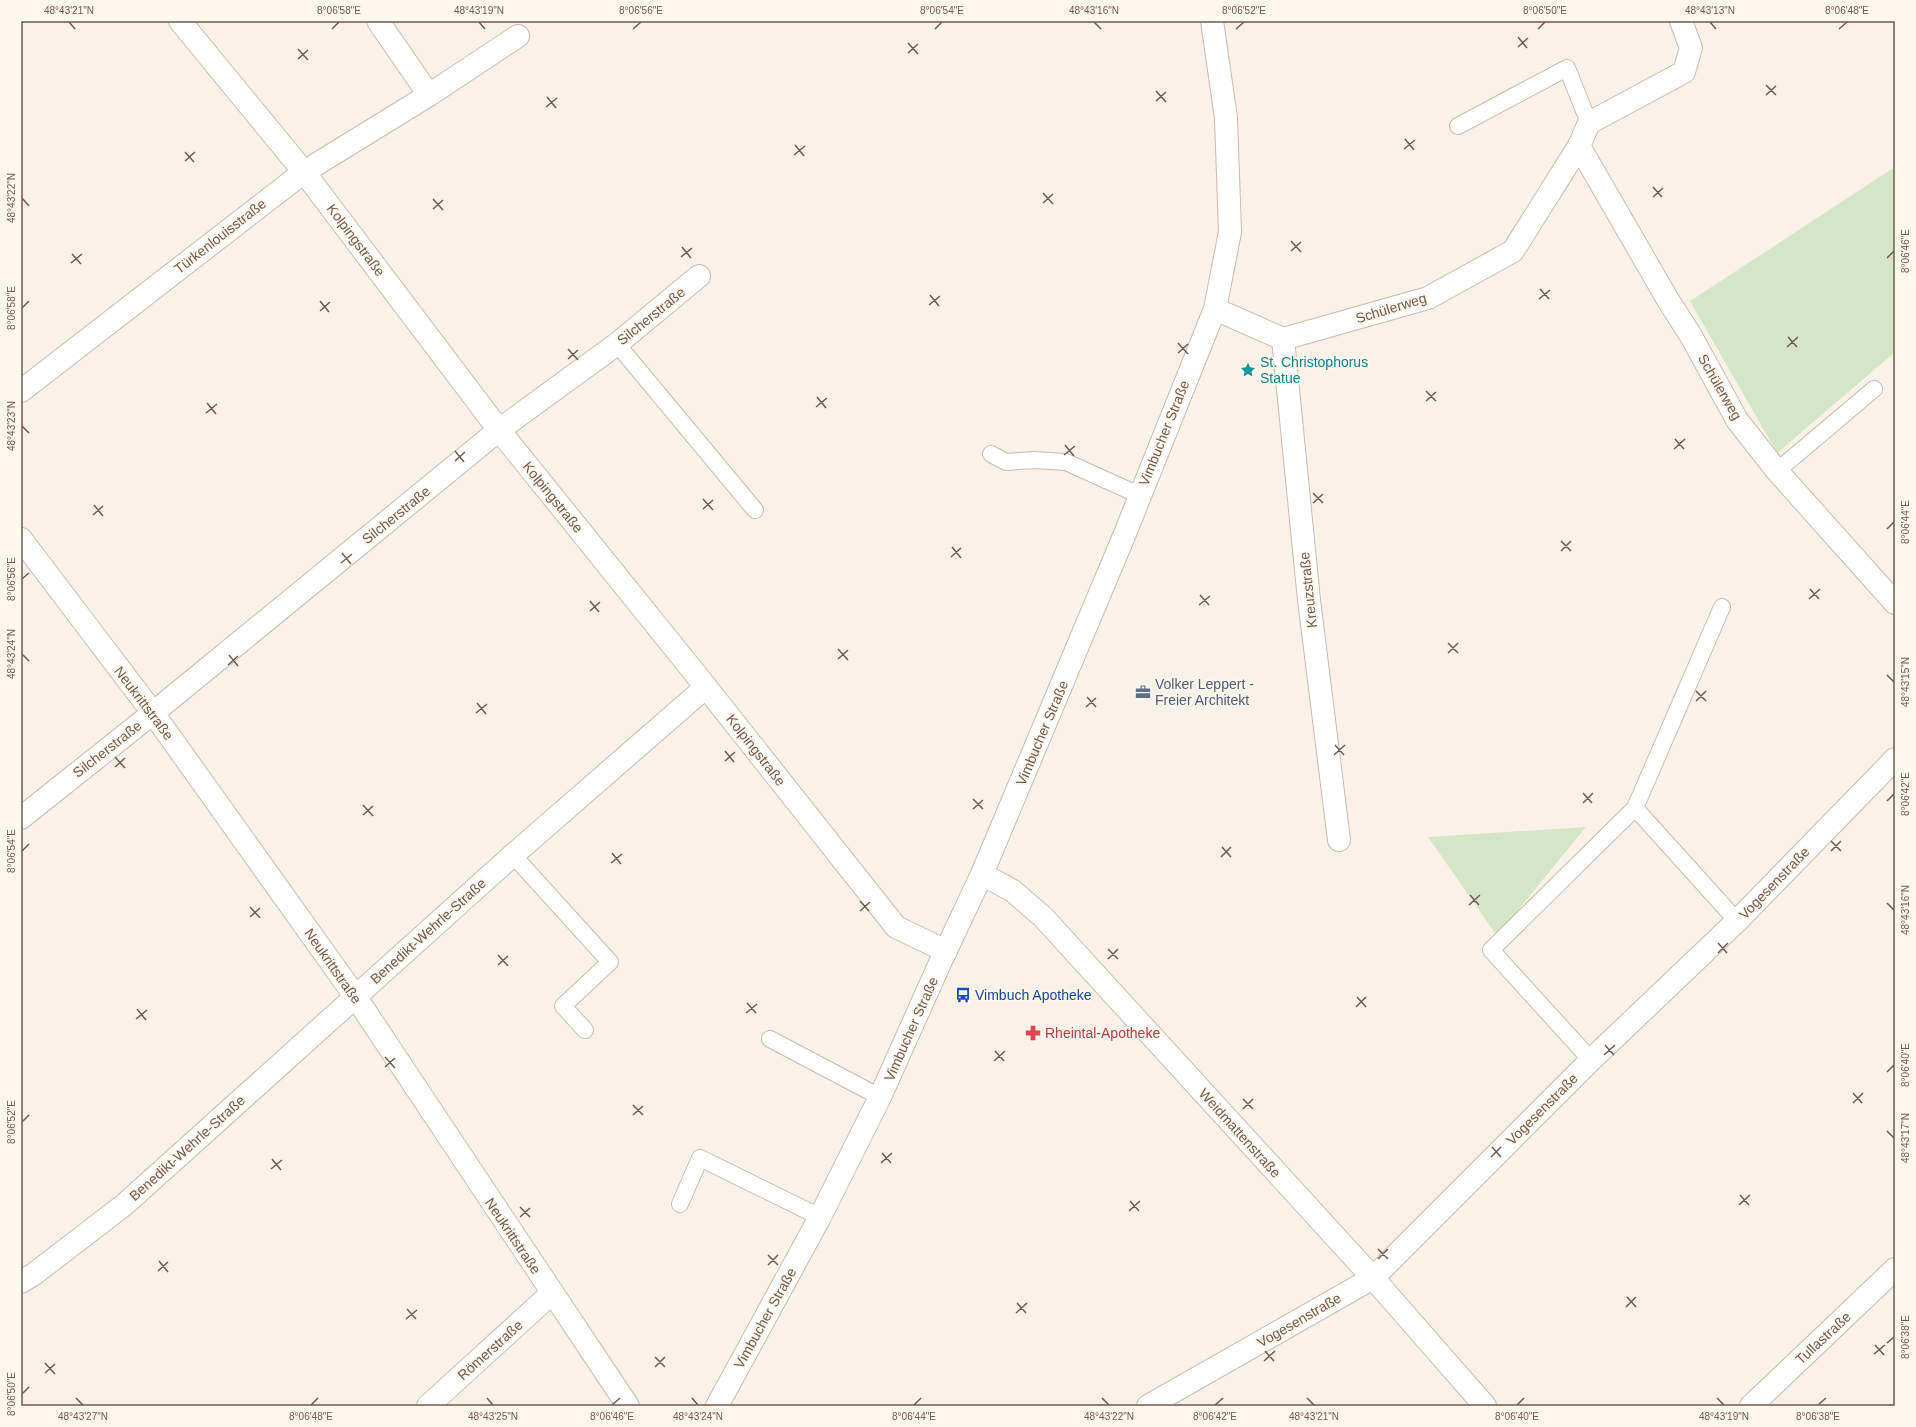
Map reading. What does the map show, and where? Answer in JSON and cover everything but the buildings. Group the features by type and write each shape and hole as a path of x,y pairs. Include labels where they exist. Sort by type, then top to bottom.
{"street":[{"name":"Kolpingstraße","path":"180,21 304,172 499,430 706,687 896,927 946,951"},
{"path":"378,21 429,96"},
{"name":"Vimbucher Straße","path":"717,1406 820,1217 880,1097 982,874 1124,536 1215,309 1230,232 1226,118 1212,21"},
{"path":"1589,123 1684,72 1691,48 1681,21"},
{"name":"Türkenlouisstraße","path":"21,391 304,172 429,96 518,36"},
{"name":"Schülerweg","path":"1283,339 1428,298 1513,251 1579,146 1589,123"},
{"name":"Schülerweg","path":"1579,146 1668,300 1691,336 1737,420 1777,471 1895,603"},
{"name":"Silcherstraße","path":"21,818 153,713 499,430 618,344 699,276"},
{"path":"1215,309 1283,339"},
{"name":"Kreuzstraße","path":"1283,339 1309,600 1338,840"},
{"name":"Neukrittstraße","path":"21,539 153,713 355,996 628,1406"},
{"name":"Benedikt-Wehrle-Straße","path":"21,1282 34,1274 124,1205 513,855 706,687"},
{"name":"Vogesenstraße","path":"1148,1406 1373,1278 1591,1060 1737,921 1895,759"},
{"name":"Weidmattenstraße","path":"982,874 1013,891 1043,917 1373,1278 1485,1406"},
{"name":"Tullastraße","path":"1751,1406 1895,1269"},
{"name":"Römerstraße","path":"428,1406 552,1293"}],"lane":[{"path":"1458,126 1567,68 1589,123"},
{"path":"618,344 755,510"},
{"path":"1777,471 1874,389"},
{"path":"991,454 1006,462 1034,460 1066,462 1139,496"},
{"path":"1591,1060 1491,950 1635,808 1722,607"},
{"path":"1635,808 1737,921"},
{"path":"513,855 610,962 563,1006 585,1030"},
{"path":"770,1039 880,1097"},
{"path":"680,1204 700,1158 820,1217"}],"green space":[{"path":"1895,167 1895,352 1777,453 1690,301"},
{"path":"1586,827 1497,936 1428,837"}],"place":[{"name":"St. Christophorus Statue","path":"1248,370"},
{"name":"Volker Leppert - Freier Architekt","path":"1143,692"},
{"name":"Vimbuch Apotheke","path":"963,995"},
{"name":"Rheintal-Apotheke","path":"1033,1033"}]}
